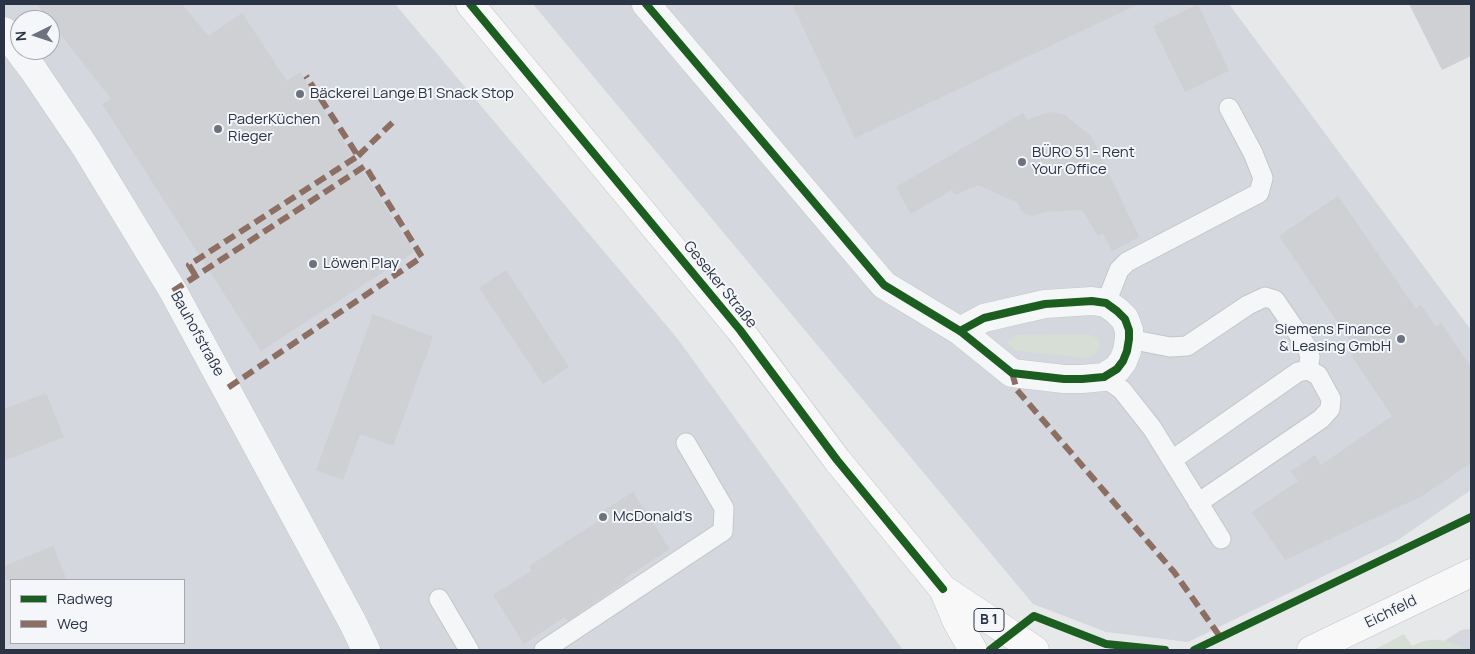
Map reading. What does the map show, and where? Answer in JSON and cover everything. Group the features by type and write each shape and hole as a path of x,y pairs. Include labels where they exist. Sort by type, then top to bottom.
{"main road":[{"name":"Geseker Straße","path":"470,4 740,330 837,460 943,589 957,622 973,650"},
{"name":"Eichfeld","path":"1311,650 1471,573"},
{"name":"Geseker Straße","path":"943,589 1035,650"}],"street":[{"path":"646,4 884,286 960,331 1012,373 1082,380 1104,377 1117,369 1123,361 1129,339 1129,330 1124,319 1117,311 1106,303 1092,302 1045,304 984,318 960,331"},
{"name":"Bauhofstraße","path":"4,31 34,71 86,148 173,291 366,650"}],"lane":[{"path":"1106,303 1119,270 1127,262 1259,193 1263,178 1253,152 1229,108"},
{"path":"1129,339 1170,346 1187,346 1248,305 1265,297 1275,300 1307,347 1310,358 1308,370"},
{"path":"1172,460 1298,372 1308,370 1318,375 1332,399 1330,409 1321,419 1198,503"},
{"path":"1104,377 1122,390 1152,428 1221,539"},
{"path":"544,650 723,531 724,508 686,443"},
{"path":"439,599 469,650"}],"shaded area":[{"path":"4,4 395,4 677,338 903,650 4,650"},
{"path":"533,4 1229,4 1471,330 1471,490 1398,540 1188,642 1106,632 1033,604"},
{"path":"1083,334 1095,337 1100,344 1097,352 1086,358 1016,351 1006,342 1016,335"},
{"path":"1471,629 1471,650 1431,650 1461,630"},
{"path":"1404,634 1412,646 1426,641 1440,640 1467,650 1374,650"}],"building":[{"path":"37,4 182,4 208,36 242,13 287,81 300,72 414,252 261,351 102,104 111,99 60,34 60,10 42,10"},
{"path":"792,4 1139,4 855,138"},
{"path":"1198,4 1229,71 1185,92 1153,26"},
{"path":"1409,4 1471,4 1471,56 1442,70"},
{"name":"BÜRO 51 - Rent Your Office","path":"1055,112 1065,115 1091,136 1139,237 1112,251 1103,233 1098,236 1082,210 1045,212 1032,216 1020,209 1018,203 978,185 955,195 952,190 911,214 896,187 1023,113 1027,120 1046,113"},
{"path":"1338,196 1416,309 1421,305 1436,327 1441,323 1471,367 1471,463 1422,496 1285,560 1252,512 1298,481 1291,471 1315,455 1321,465 1392,416 1351,355 1357,351 1279,236"},
{"path":"506,270 569,367 543,384 479,288"},
{"path":"373,314 433,337 393,446 360,434 343,480 316,470"},
{"path":"46,393 64,437 4,461 4,409"},
{"path":"633,492 670,549 624,579 626,581 568,621 565,617 524,644 493,595 531,571 529,566 603,518 600,513"},
{"path":"53,546 67,579 4,580 4,566"}],"marked path":[{"path":"195,275 189,265 358,156 306,76"},
{"path":"358,156 395,120"},
{"path":"173,291 365,166 422,257 226,389"},
{"path":"1012,373 1017,390 1174,572 1221,638"}],"cycle path":[{"path":"470,4 740,330 837,460 943,589"},
{"path":"646,4 884,285 960,331 1012,373 1064,379 1104,377 1117,369 1123,361 1129,339 1129,330 1125,319 1106,303 1092,301 1045,304 1014,311 984,318 960,331"},
{"path":"1194,650 1471,517"},
{"path":"990,650 1034,616 1106,644 1165,650"}],"place":[{"name":"Bäckerei Lange B1 Snack Stop","path":"300,94"},
{"name":"PaderKüchen Rieger","path":"218,129"},
{"name":"BÜRO 51 - Rent Your Office","path":"1022,162"},
{"name":"Löwen Play","path":"313,264"},
{"name":"Siemens Finance & Leasing GmbH","path":"1401,339"},
{"name":"McDonald's","path":"603,517"}]}
